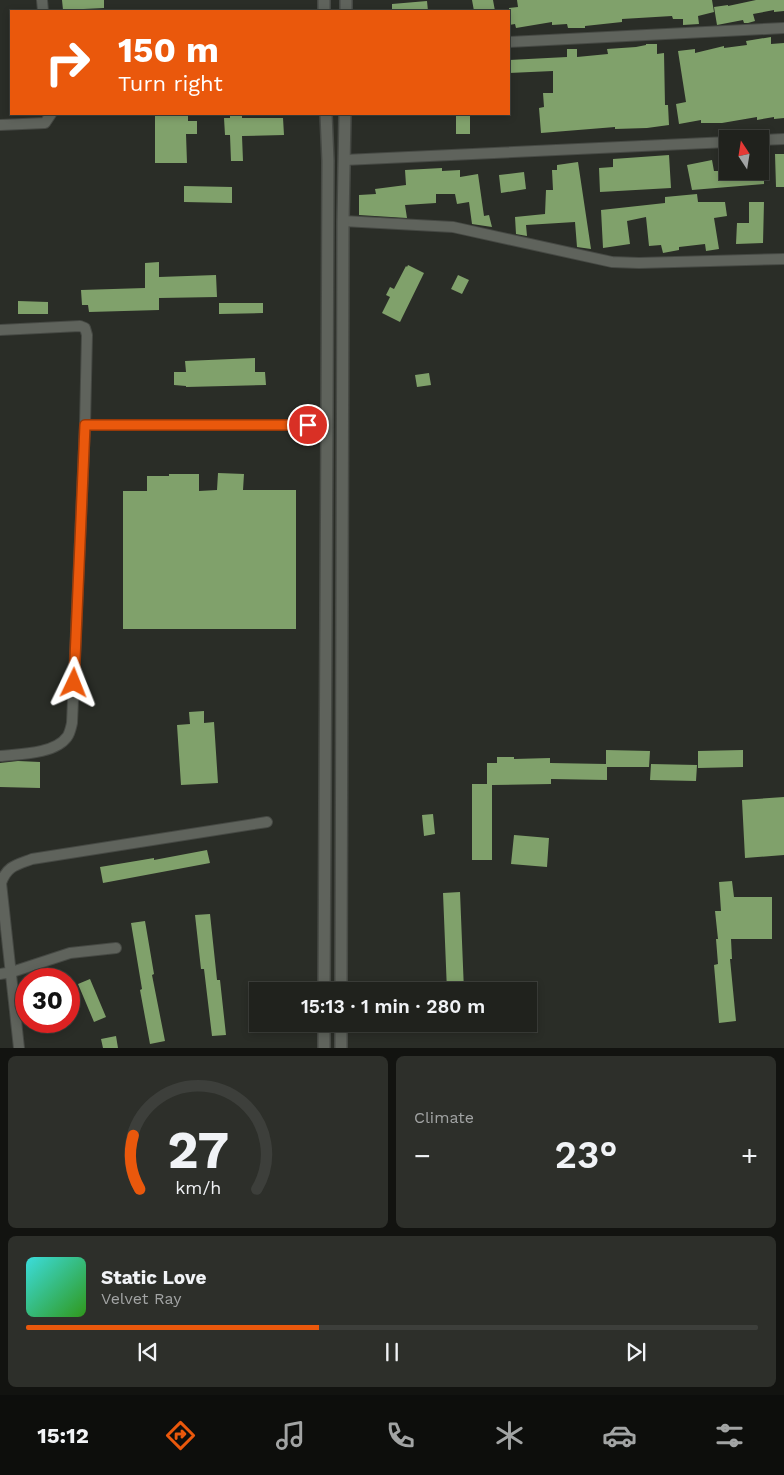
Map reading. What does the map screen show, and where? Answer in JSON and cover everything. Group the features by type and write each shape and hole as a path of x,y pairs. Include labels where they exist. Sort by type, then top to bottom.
{"street":[{"path":"510,42 784,28"},
{"path":"0,124 44,123 50,115"},
{"path":"324,982 328,161 326,115"},
{"path":"341,982 342,221 345,115"},
{"path":"769,140 784,139"},
{"path":"344,160 719,142"},
{"path":"342,221 453,227 612,262 784,259"},
{"path":"0,330 80,326 84,328 87,335 72,723 67,737 61,743 46,751 0,756"},
{"path":"85,425 327,426"},
{"path":"19,1048 1,883 4,873 12,866 32,858 267,822"},
{"path":"0,974 12,972 70,953 116,948"},
{"path":"324,1032 324,1048"},
{"path":"341,1032 341,1048"}],"building":[{"path":"62,0 104,0 104,8 63,10"},
{"path":"472,0 493,0 495,10 474,10"},
{"path":"517,0 712,0 714,12 698,16 699,24 683,25 683,19 673,19 672,16 622,19 622,22 585,26 585,28 568,28 567,24 552,25 552,22 516,28 515,24 510,25 509,8 518,7"},
{"path":"756,0 784,0 784,11 774,12 774,10 753,14 755,21 748,23 744,23 743,20 717,25 714,7"},
{"path":"427,1 428,10 392,10 392,4"},
{"path":"771,37 771,44 784,43 784,118 774,119 774,117 757,120 757,117 722,123 701,123 701,120 679,124 676,104 686,102 678,51 695,49 695,53 724,46 724,48 747,45 746,41"},
{"path":"657,44 657,54 664,53 665,105 668,105 669,125 647,128 615,129 615,127 541,133 539,108 544,107 543,93 553,93 553,71 510,73 510,60 567,57 567,49 577,49 577,57 608,54 607,49"},
{"path":"155,115 188,115 188,121 197,121 197,134 186,134 187,163 155,163"},
{"path":"230,115 242,115 242,118 283,118 284,135 242,136 243,161 231,161 230,135 225,135 224,118 230,118"},
{"path":"456,115 470,115 470,134 456,134"},
{"path":"775,154 784,154 784,187 776,187"},
{"path":"669,155 671,188 600,192 599,168 613,167 613,159"},
{"path":"712,160 714,171 719,171 719,180 764,180 764,184 692,190 687,165"},
{"path":"578,162 591,249 577,247 575,222 526,225 527,236 516,234 515,217 545,214 546,190 553,190 552,170 557,170 557,165"},
{"path":"442,168 442,171 460,170 460,177 478,174 484,216 489,215 492,227 472,224 469,202 457,204 455,194 436,194 436,203 405,205 407,218 359,215 359,195 376,194 375,189 406,185 405,170"},
{"path":"524,172 526,189 501,193 499,175"},
{"path":"184,186 232,187 232,203 184,202"},
{"path":"697,194 698,202 725,202 727,216 714,218 719,249 706,251 705,244 679,247 679,250 663,253 661,245 649,246 646,217 627,221 630,244 603,248 601,210 665,203 665,197"},
{"path":"749,202 764,202 763,243 736,244 737,223 749,223"},
{"path":"159,262 159,277 216,275 217,297 159,298 159,310 89,312 88,305 82,305 81,290 145,288 145,263"},
{"path":"408,265 424,273 400,322 382,313 390,297 386,295 390,287 394,289"},
{"path":"458,275 469,280 462,294 451,289"},
{"path":"18,301 48,302 48,314 18,314"},
{"path":"219,303 263,303 263,313 219,314"},
{"path":"255,358 255,372 265,372 266,385 186,387 174,385 174,372 186,372 185,361"},
{"path":"429,373 431,385 417,387 415,375"},
{"path":"218,473 244,474 243,490 296,490 296,629 123,629 123,491 147,491 147,476 169,476 169,474 199,474 199,491 217,490"},
{"path":"204,711 204,723 214,722 218,783 181,785 177,725 190,724 189,712"},
{"path":"606,750 650,751 649,767 607,767 607,780 551,779 551,784 492,785 492,860 472,860 472,784 487,784 487,763 497,763 497,757 514,757 514,759 550,758 550,763 606,764"},
{"path":"743,750 743,767 698,768 698,751"},
{"path":"18,761 40,762 40,788 0,787 0,763"},
{"path":"651,764 697,765 696,781 650,780"},
{"path":"784,797 784,855 745,858 742,800"},
{"path":"433,814 435,834 424,836 422,815"},
{"path":"514,835 549,838 547,867 511,864"},
{"path":"207,850 210,863 103,883 100,867 154,858 154,860"},
{"path":"732,881 734,897 772,897 772,939 731,939 732,959 730,959 736,1021 719,1023 714,965 718,964 715,911 721,911 719,882"},
{"path":"460,892 464,982 447,982 443,893"},
{"path":"210,914 217,980 220,980 226,1035 212,1036 204,969 201,969 195,915"},
{"path":"145,921 154,974 152,975 165,1041 150,1044 140,990 142,989 131,923"},
{"path":"90,979 106,1017 94,1022 80,989 80,983"},
{"path":"116,1036 118,1048 103,1048 101,1039"}],"route":[{"path":"74,683 85,425 308,425"}]}
